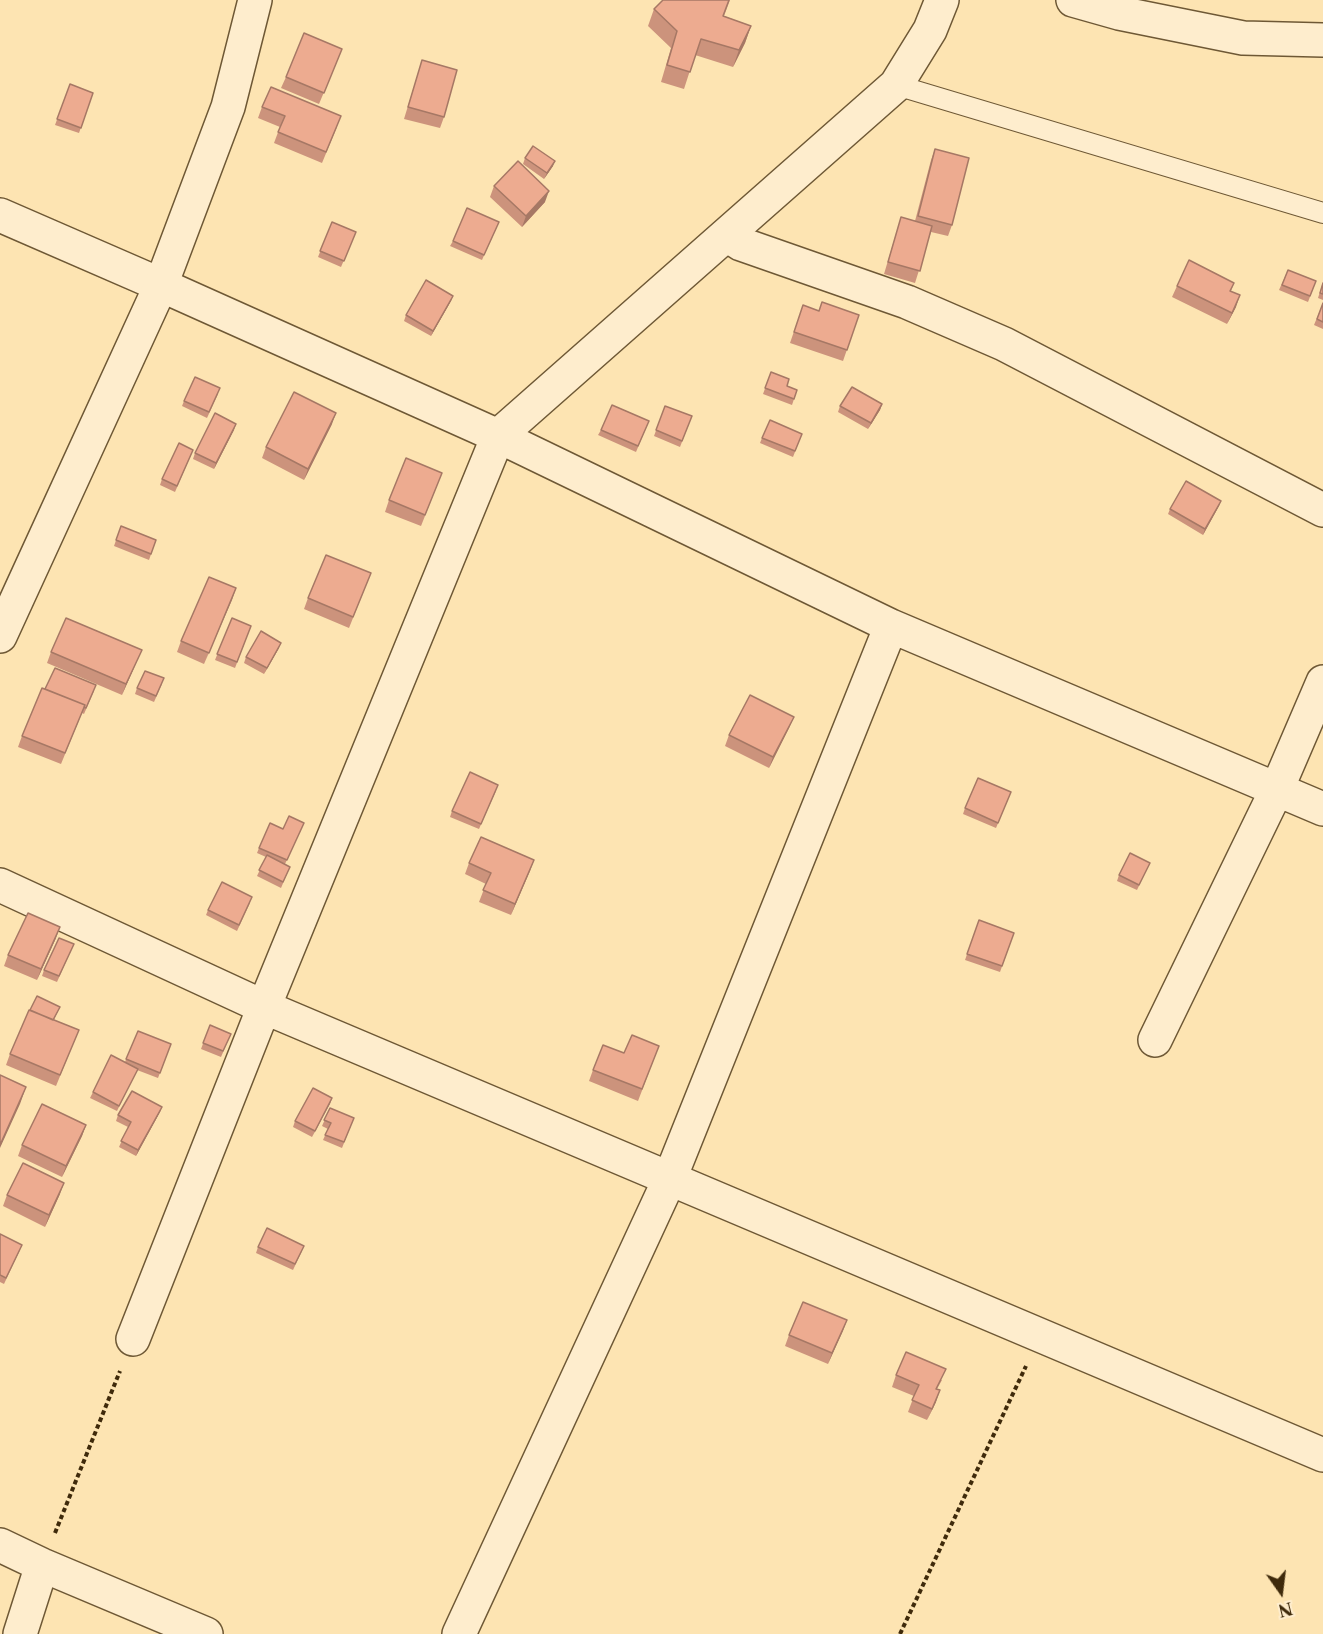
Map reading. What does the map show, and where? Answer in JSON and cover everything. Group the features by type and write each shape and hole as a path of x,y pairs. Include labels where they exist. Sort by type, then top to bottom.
{"street":[{"path":"0,636 161,285 228,107 255,0"},
{"path":"133,1339 264,1007 498,436 896,85 930,30 942,0"},
{"path":"1073,0 1119,14 1243,38 1323,40"},
{"path":"0,215 498,436 891,626 1323,809"},
{"path":"727,235 741,244 907,302 1004,344 1323,510"},
{"path":"459,1634 670,1178 891,626"},
{"path":"1155,1040 1277,789 1323,682"},
{"path":"0,885 264,1007 1323,1455"},
{"path":"0,1545 42,1566 206,1634"},
{"path":"20,1634 42,1566"}],"lane":[{"path":"896,85 1323,213"}],"path":[{"path":"900,1634 1041,1335"},
{"path":"42,1566 133,1339"}],"building":[{"path":"663,0 729,0 723,16 751,26 739,50 701,39 690,72 667,65 677,31 654,9"},
{"path":"304,33 342,49 324,93 286,77"},
{"path":"422,60 457,70 444,117 408,107"},
{"path":"70,84 93,93 81,128 57,119"},
{"path":"271,87 341,116 326,152 278,132 285,116 262,107"},
{"path":"533,146 555,161 547,173 525,158"},
{"path":"935,149 969,158 952,225 918,216"},
{"path":"518,161 549,191 526,216 494,186"},
{"path":"467,208 499,222 484,255 453,241"},
{"path":"901,217 932,226 920,271 888,262"},
{"path":"332,222 356,232 344,261 320,251"},
{"path":"1189,260 1234,283 1230,291 1240,295 1232,313 1177,286"},
{"path":"1288,270 1316,281 1310,296 1282,285"},
{"path":"426,280 453,296 433,331 406,315"},
{"path":"822,302 859,315 847,350 794,332 803,305 819,311"},
{"path":"1323,303 1323,322 1317,319"},
{"path":"771,372 789,379 787,386 797,390 794,399 765,388"},
{"path":"195,377 220,388 209,412 184,401"},
{"path":"852,387 882,404 871,423 840,406"},
{"path":"294,392 336,413 308,469 266,447"},
{"path":"612,405 649,421 638,446 601,430"},
{"path":"665,406 692,416 682,441 656,430"},
{"path":"215,413 236,424 216,463 195,453"},
{"path":"770,420 802,434 795,451 762,438"},
{"path":"179,443 193,450 177,486 162,479"},
{"path":"406,458 442,473 425,515 389,500"},
{"path":"1186,481 1221,501 1205,529 1170,509"},
{"path":"121,526 156,540 151,554 116,540"},
{"path":"326,555 371,573 353,617 308,598"},
{"path":"209,577 236,588 209,653 181,641"},
{"path":"66,618 142,650 126,684 51,652"},
{"path":"232,618 251,626 237,662 217,654"},
{"path":"261,631 281,643 267,668 246,657"},
{"path":"55,668 96,685 86,708 85,705 45,689"},
{"path":"145,671 164,678 156,696 137,688"},
{"path":"42,688 85,705 65,753 22,736"},
{"path":"750,695 794,717 773,757 729,735"},
{"path":"470,772 498,785 481,824 452,811"},
{"path":"978,778 1011,792 998,823 965,808"},
{"path":"289,816 304,823 287,860 259,848 270,823 283,829"},
{"path":"481,837 534,860 515,904 483,890 491,873 469,863"},
{"path":"1130,853 1150,863 1139,885 1119,875"},
{"path":"267,855 290,867 283,882 259,870"},
{"path":"222,882 252,897 239,925 208,910"},
{"path":"28,913 60,927 41,969 8,955"},
{"path":"979,920 1014,933 1002,966 967,954"},
{"path":"59,938 74,944 59,976 44,970"},
{"path":"37,996 60,1007 53,1020 30,1010"},
{"path":"29,1010 79,1030 60,1075 10,1054"},
{"path":"210,1025 231,1034 223,1051 203,1043"},
{"path":"138,1031 171,1044 160,1073 126,1059"},
{"path":"632,1035 659,1046 642,1089 593,1070 603,1045 624,1053"},
{"path":"111,1055 138,1069 119,1106 93,1092"},
{"path":"0,1075 26,1087 0,1145"},
{"path":"313,1088 332,1098 315,1131 295,1121"},
{"path":"132,1091 162,1107 138,1150 121,1141 131,1122 118,1115"},
{"path":"42,1104 86,1125 66,1166 22,1145"},
{"path":"330,1108 354,1118 344,1142 325,1135 331,1123 324,1120"},
{"path":"23,1163 64,1183 49,1215 7,1195"},
{"path":"267,1228 304,1246 295,1264 258,1247"},
{"path":"0,1234 22,1245 6,1278 0,1275"},
{"path":"803,1302 847,1320 832,1353 789,1335"},
{"path":"906,1352 946,1369 936,1389 940,1390 932,1409 912,1400 919,1385 896,1375"}]}
